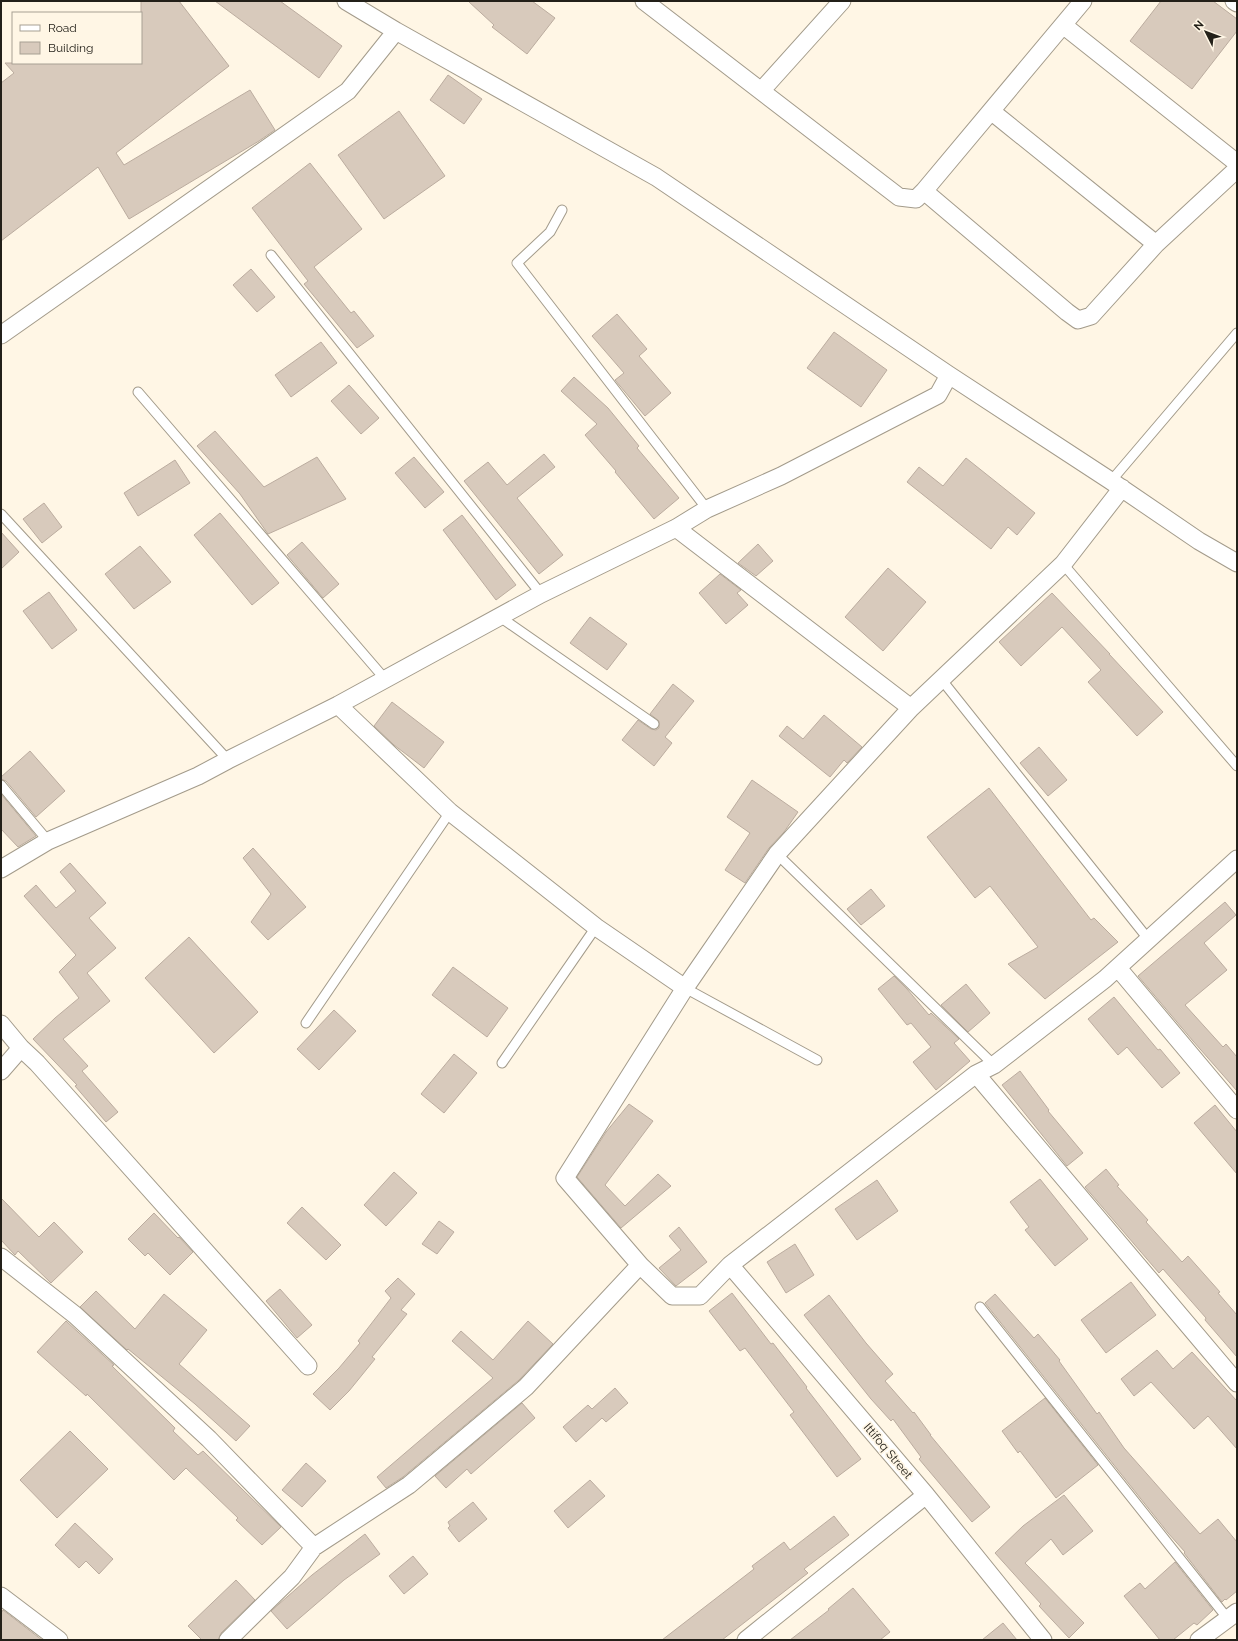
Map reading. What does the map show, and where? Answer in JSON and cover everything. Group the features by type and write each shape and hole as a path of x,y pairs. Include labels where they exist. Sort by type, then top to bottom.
{"street":[{"path":"346,1 396,31 656,177 1199,541 1237,563"},
{"path":"644,1 899,197 916,199 1083,1"},
{"path":"761,91 840,2"},
{"path":"1063,25 1237,163"},
{"path":"1,335 348,91 396,31"},
{"path":"991,111 1156,244"},
{"path":"924,191 1066,312 1078,320 1091,316 1156,244 1237,169"},
{"path":"1,869 48,841 198,776 338,705 541,594 676,528 707,509 781,476 938,395 950,375"},
{"path":"1116,485 1063,564 911,708 777,854 685,988 565,1178 640,1265 672,1296 700,1296 730,1265 976,1074 994,1065 1118,968 1236,861"},
{"path":"676,528 911,708"},
{"path":"338,705 450,812 596,927 685,988"},
{"path":"1118,968 1237,1110"},
{"path":"1,1024 21,1048 37,1063 124,1159 308,1366"},
{"path":"1,1071 21,1048"},
{"path":"976,1074 1237,1383"},
{"path":"1,1257 75,1315 209,1438 314,1547"},
{"path":"228,1640 292,1577 314,1547 409,1485 526,1387 640,1265"},
{"name":"Ittifoq Street","path":"730,1265 926,1495 1043,1640"},
{"path":"746,1640 926,1495"},
{"path":"1,1596 59,1640"},
{"path":"1199,1640 1234,1618"}],"lane":[{"path":"562,210 550,232 517,263 707,509"},
{"path":"272,255 541,594"},
{"path":"1116,485 1237,333"},
{"path":"138,392 385,679"},
{"path":"1,514 228,760"},
{"path":"1063,564 1237,766"},
{"path":"500,617 654,724"},
{"path":"942,679 1149,940"},
{"path":"1,784 48,841"},
{"path":"306,1023 450,812"},
{"path":"777,854 994,1065"},
{"path":"502,1063 596,927"},
{"path":"685,988 817,1060"},
{"path":"980,1307 1234,1618"}],"building":[{"path":"141,1 179,1 229,66 116,153 124,165 250,90 275,130 129,219 98,167 1,241 1,83 14,73 5,63 142,64"},
{"path":"215,1 280,1 342,46 319,78"},
{"path":"468,1 532,1 555,18 527,54 492,27 494,25"},
{"path":"1161,1 1213,1 1237,19 1237,31 1192,89 1130,41"},
{"path":"448,75 482,99 464,124 430,100"},
{"path":"399,111 445,176 384,219 338,155"},
{"path":"310,163 362,229 314,267 351,313 354,311 374,336 357,348 304,284 308,281 252,208"},
{"path":"251,269 275,297 257,312 233,285"},
{"path":"617,314 647,349 639,356 671,393 645,416 615,380 624,373 592,336"},
{"path":"834,332 887,370 861,407 807,368"},
{"path":"321,342 337,363 291,397 275,375"},
{"path":"574,377 608,408 639,446 637,448 679,498 654,519 585,435 597,424 561,391"},
{"path":"349,385 379,418 361,434 331,401"},
{"path":"215,431 264,487 317,457 346,499 268,534 240,494 197,446"},
{"path":"544,454 555,467 517,498 563,555 539,574 464,481 488,462 507,485"},
{"path":"414,457 444,492 425,508 395,473"},
{"path":"966,458 1035,513 1017,535 1008,527 991,549 907,482 919,467 943,486"},
{"path":"175,460 190,483 138,516 124,493"},
{"path":"44,503 62,527 42,543 23,519"},
{"path":"220,513 279,583 252,605 194,535"},
{"path":"462,515 516,585 496,600 443,530"},
{"path":"1,532 19,552 1,569"},
{"path":"302,542 339,584 323,598 287,555"},
{"path":"758,544 773,561 756,576 738,563"},
{"path":"140,546 171,582 134,609 105,574"},
{"path":"888,568 926,602 883,651 845,617"},
{"path":"720,574 741,590 737,593 748,605 726,624 699,593"},
{"path":"49,592 77,630 52,649 23,611"},
{"path":"1052,593 1163,712 1137,736 1088,682 1101,670 1062,627 1021,666 999,642"},
{"path":"590,617 627,644 607,670 570,643"},
{"path":"673,684 694,701 665,737 672,743 654,766 622,740 638,720 651,729 656,730 659,728 659,721 650,714"},
{"path":"392,702 444,742 424,768 394,745 374,726"},
{"path":"824,715 862,747 847,763 844,760 830,777 779,736 787,726 803,739"},
{"path":"1039,747 1067,780 1048,796 1020,763"},
{"path":"30,751 65,791 36,817 6,781 1,779 1,777"},
{"path":"752,780 798,812 784,832 769,848 745,883 725,870 750,833 727,817"},
{"path":"989,788 1091,920 1094,918 1118,942 1045,999 1008,964 1038,947 990,886 975,898 927,837"},
{"path":"1,794 36,836 18,847 1,829"},
{"path":"253,848 306,907 268,940 251,922 271,894 243,858"},
{"path":"70,863 106,903 89,918 116,948 87,973 110,1001 63,1039 88,1066 82,1071 118,1112 106,1122 75,1086 77,1085 33,1039 79,998 59,972 76,955 24,896 36,885 56,908 76,891 60,872"},
{"path":"871,889 885,906 861,925 847,909"},
{"path":"1225,902 1236,915 1204,943 1227,970 1185,1005 1223,1047 1226,1044 1237,1057 1237,1091 1138,976"},
{"path":"189,937 258,1012 214,1053 145,978"},
{"path":"453,967 508,1008 487,1037 432,995"},
{"path":"894,976 929,1015 931,1013 959,1039 954,1043 970,1061 936,1090 913,1062 931,1047 911,1023 907,1025 878,989"},
{"path":"966,984 990,1013 968,1032 941,1005"},
{"path":"1114,997 1158,1050 1160,1049 1180,1073 1162,1088 1127,1047 1118,1055 1088,1019"},
{"path":"334,1010 356,1031 319,1070 297,1049"},
{"path":"454,1054 477,1073 444,1113 421,1094"},
{"path":"1020,1071 1049,1110 1048,1111 1083,1153 1067,1166 1002,1085"},
{"path":"629,1104 653,1121 605,1185 625,1206 658,1174 671,1186 621,1228 577,1177 606,1132"},
{"path":"1215,1105 1237,1132 1237,1174 1194,1123"},
{"path":"1106,1169 1119,1185 1117,1186 1148,1220 1146,1222 1182,1262 1188,1256 1220,1292 1218,1293 1237,1315 1237,1357 1205,1320 1206,1318 1163,1269 1159,1273 1085,1187"},
{"path":"394,1172 417,1193 386,1226 364,1205"},
{"path":"1040,1179 1088,1239 1055,1266 1025,1230 1029,1227 1010,1202"},
{"path":"877,1180 898,1211 857,1240 835,1209"},
{"path":"1,1198 39,1237 54,1222 83,1252 51,1283 18,1251 15,1255 1,1240"},
{"path":"302,1207 341,1245 326,1260 287,1223"},
{"path":"154,1213 193,1252 170,1275 148,1253 145,1256 128,1239"},
{"path":"439,1221 454,1232 437,1254 422,1244"},
{"path":"679,1227 707,1262 676,1286 659,1268 681,1250 669,1236"},
{"path":"795,1244 814,1275 786,1293 767,1262"},
{"path":"398,1278 415,1294 401,1310 407,1314 372,1357 375,1359 349,1391 330,1410 313,1394 339,1368 360,1343 358,1341 391,1298 385,1291"},
{"path":"1131,1282 1156,1315 1106,1353 1081,1320"},
{"path":"280,1289 312,1325 297,1338 266,1301"},
{"path":"96,1291 135,1329 164,1294 207,1330 179,1364 250,1426 236,1441 195,1404 128,1349 127,1350 80,1307"},
{"path":"732,1293 771,1344 773,1343 861,1459 837,1477 790,1415 794,1412 745,1348 740,1351 709,1311"},
{"path":"995,1294 1034,1338 1038,1334 1060,1360 1059,1361 1097,1414 1099,1412 1124,1448 1200,1534 1218,1519 1237,1542 1237,1591 1226,1600 1225,1599 1222,1602 1184,1553 1185,1552 1168,1533 985,1303"},
{"path":"829,1295 866,1343 893,1374 885,1381 913,1413 914,1412 930,1435 990,1507 972,1522 919,1459 921,1457 893,1419 891,1421 871,1399 804,1315"},
{"path":"66,1321 114,1365 112,1366 175,1428 173,1431 198,1455 203,1451 281,1527 262,1545 236,1520 238,1518 186,1468 174,1480 87,1394 86,1396 37,1352"},
{"path":"528,1321 553,1344 519,1380 403,1477 386,1488 377,1477 493,1378 452,1341 461,1331 493,1360"},
{"path":"1157,1350 1173,1369 1192,1352 1237,1401 1237,1449 1208,1416 1194,1429 1151,1382 1134,1396 1121,1379"},
{"path":"615,1388 628,1403 606,1422 602,1418 576,1442 563,1427 588,1405 592,1409"},
{"path":"1045,1398 1098,1465 1056,1498 1020,1451 1018,1453 1002,1431"},
{"path":"522,1403 535,1418 471,1474 467,1469 446,1488 435,1476"},
{"path":"70,1431 108,1469 57,1518 20,1480"},
{"path":"306,1463 326,1481 302,1507 282,1490"},
{"path":"590,1480 605,1496 568,1528 554,1511"},
{"path":"1064,1495 1093,1531 1063,1555 1051,1539 1025,1563 1084,1623 1069,1638 1039,1606 1041,1604 995,1553 1023,1526"},
{"path":"473,1502 487,1519 459,1542 448,1528 450,1526 448,1522"},
{"path":"834,1516 849,1535 804,1569 808,1573 722,1640 662,1640 754,1569 752,1566 784,1542 790,1550"},
{"path":"75,1523 113,1559 99,1574 86,1561 79,1568 55,1545"},
{"path":"365,1534 380,1554 344,1580 287,1629 271,1611 312,1575"},
{"path":"413,1556 428,1574 404,1594 389,1576"},
{"path":"1175,1562 1213,1610 1197,1625 1194,1623 1173,1640 1160,1640 1124,1596 1140,1583 1145,1589"},
{"path":"236,1580 255,1600 221,1633 218,1640 202,1640 188,1626"},
{"path":"853,1588 890,1632 880,1640 790,1640 829,1610 828,1609"},
{"path":"3,1610 42,1640 1,1640 1,1613"},
{"path":"1003,1623 1017,1640 982,1640"}]}
